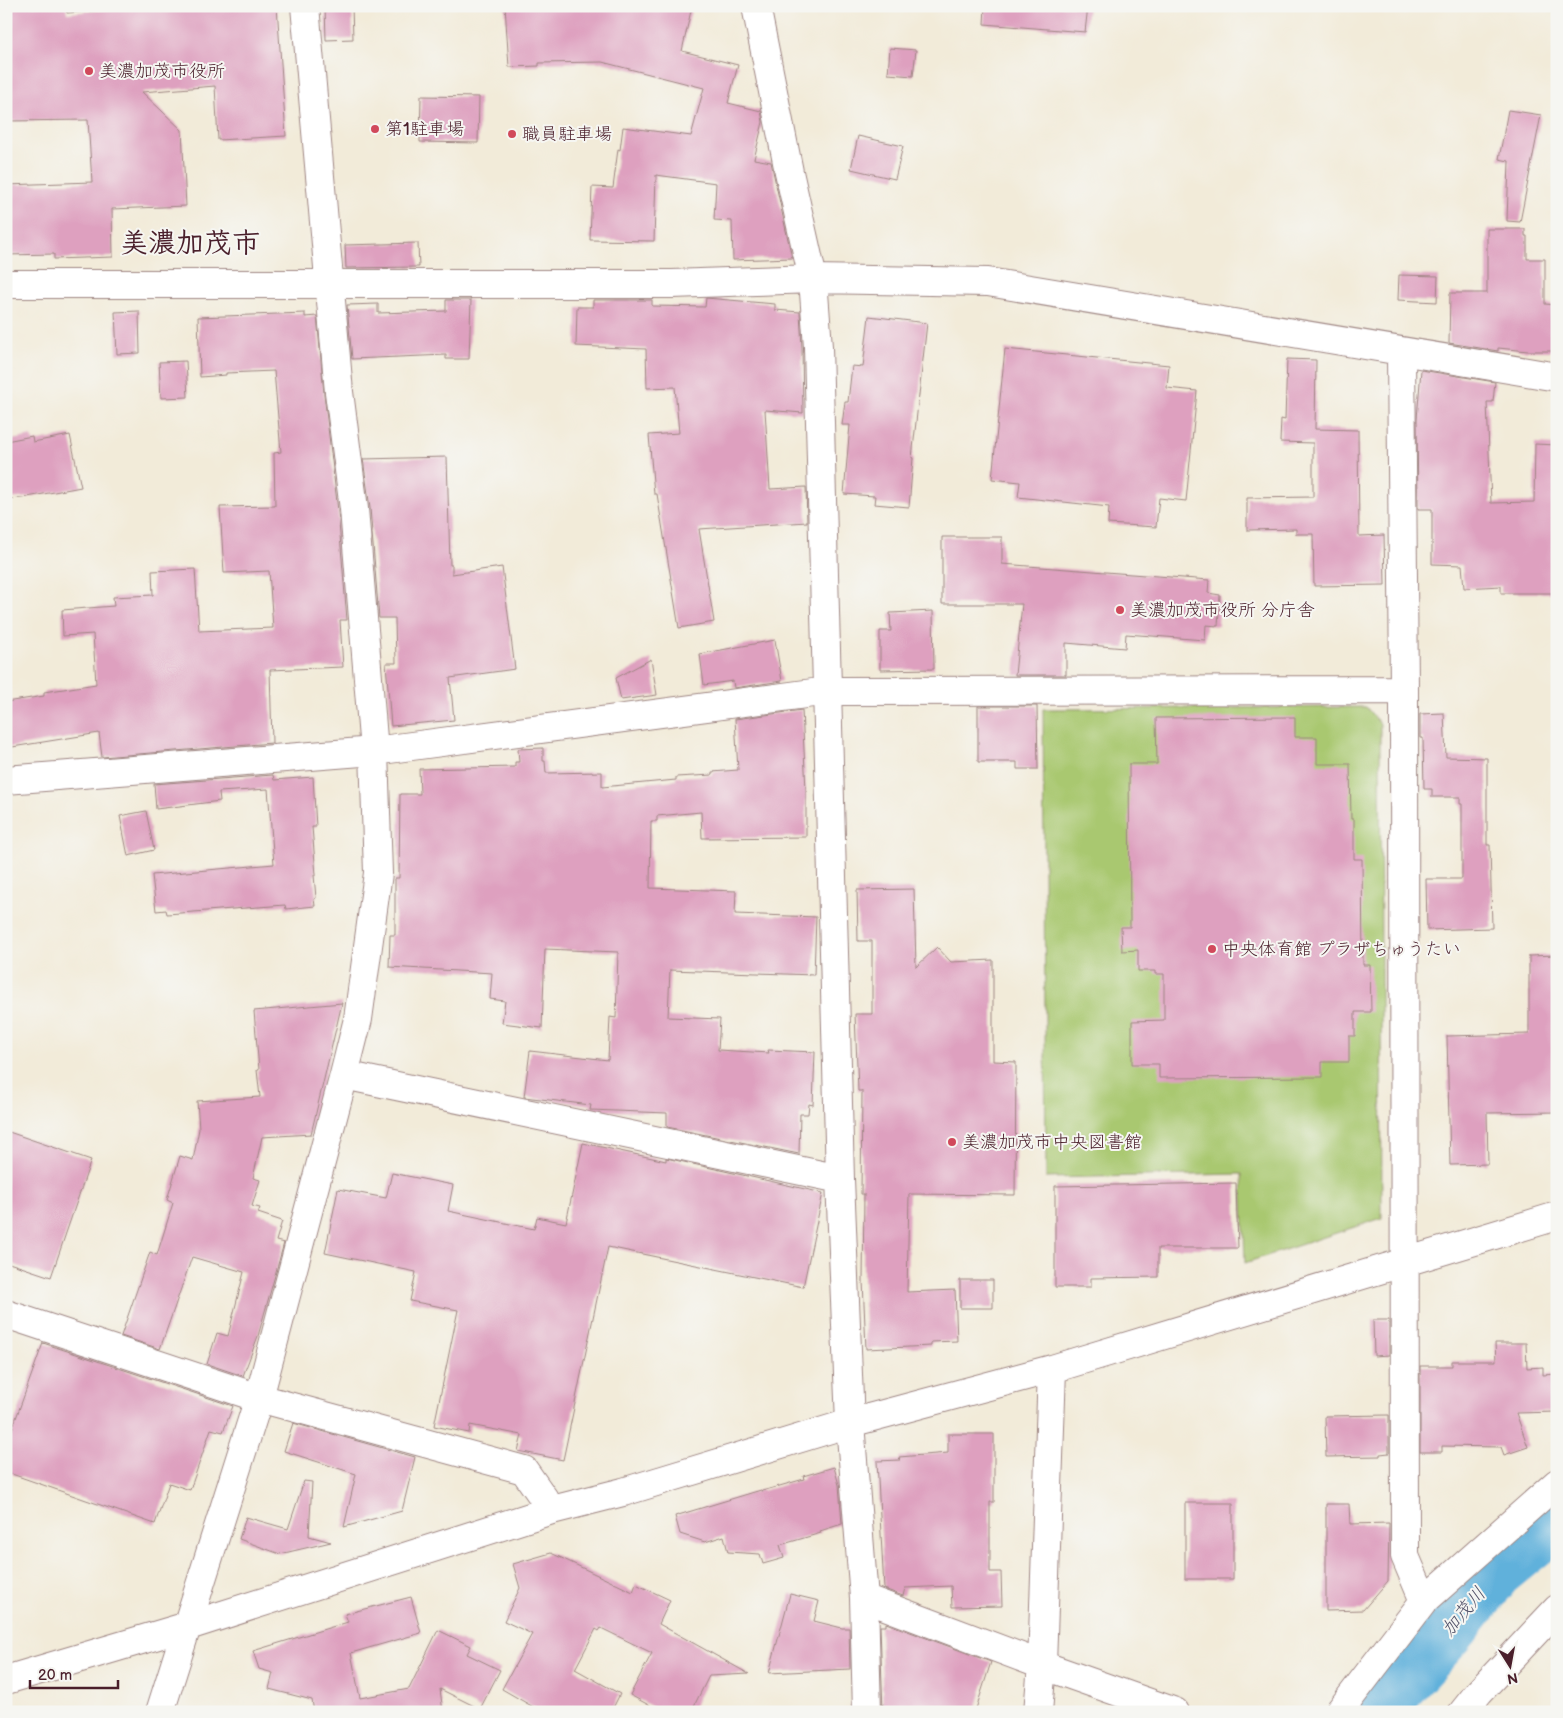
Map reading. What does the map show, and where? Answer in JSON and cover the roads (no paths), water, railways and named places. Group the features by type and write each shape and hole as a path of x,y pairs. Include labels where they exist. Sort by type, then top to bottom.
{"street":[{"path":"160,1712 259,1398 344,1074 358,1019 378,873 374,751 354,509 339,392 305,6"},
{"path":"756,6 789,172 813,279 818,347 840,1179 850,1423 864,1598 867,1712"},
{"path":"6,284 672,284 813,279 988,282 1557,377"},
{"path":"1401,352 1406,1260 1405,1556 1424,1601"},
{"path":"6,780 374,751 828,690 1404,690"},
{"path":"344,1074 840,1179"},
{"path":"6,1680 188,1626 552,1510 623,1492 850,1423 1052,1369 1406,1260 1557,1216"},
{"path":"6,1314 259,1398 524,1470 552,1510"},
{"path":"1038,1712 1042,1666 1052,1369"},
{"path":"1339,1712 1424,1601 1557,1483"},
{"path":"864,1598 1042,1666 1175,1712"},
{"path":"1463,1712 1478,1692 1557,1610"}],"waterway":[{"name":"加茂川","path":"1382,1712 1393,1694 1449,1633 1496,1573 1557,1523"}],"place":[{"name":"美濃加茂市役所","path":"89,71"},
{"name":"第1駐車場","path":"375,129"},
{"name":"職員駐車場","path":"512,134"},
{"name":"美濃加茂市役所 分庁舎","path":"1120,610"},
{"name":"中央体育館 プラザちゅうたい","path":"1212,949"},
{"name":"美濃加茂市中央図書館","path":"952,1142"}],"district":[{"name":"美濃加茂市","path":"190,243"}]}
